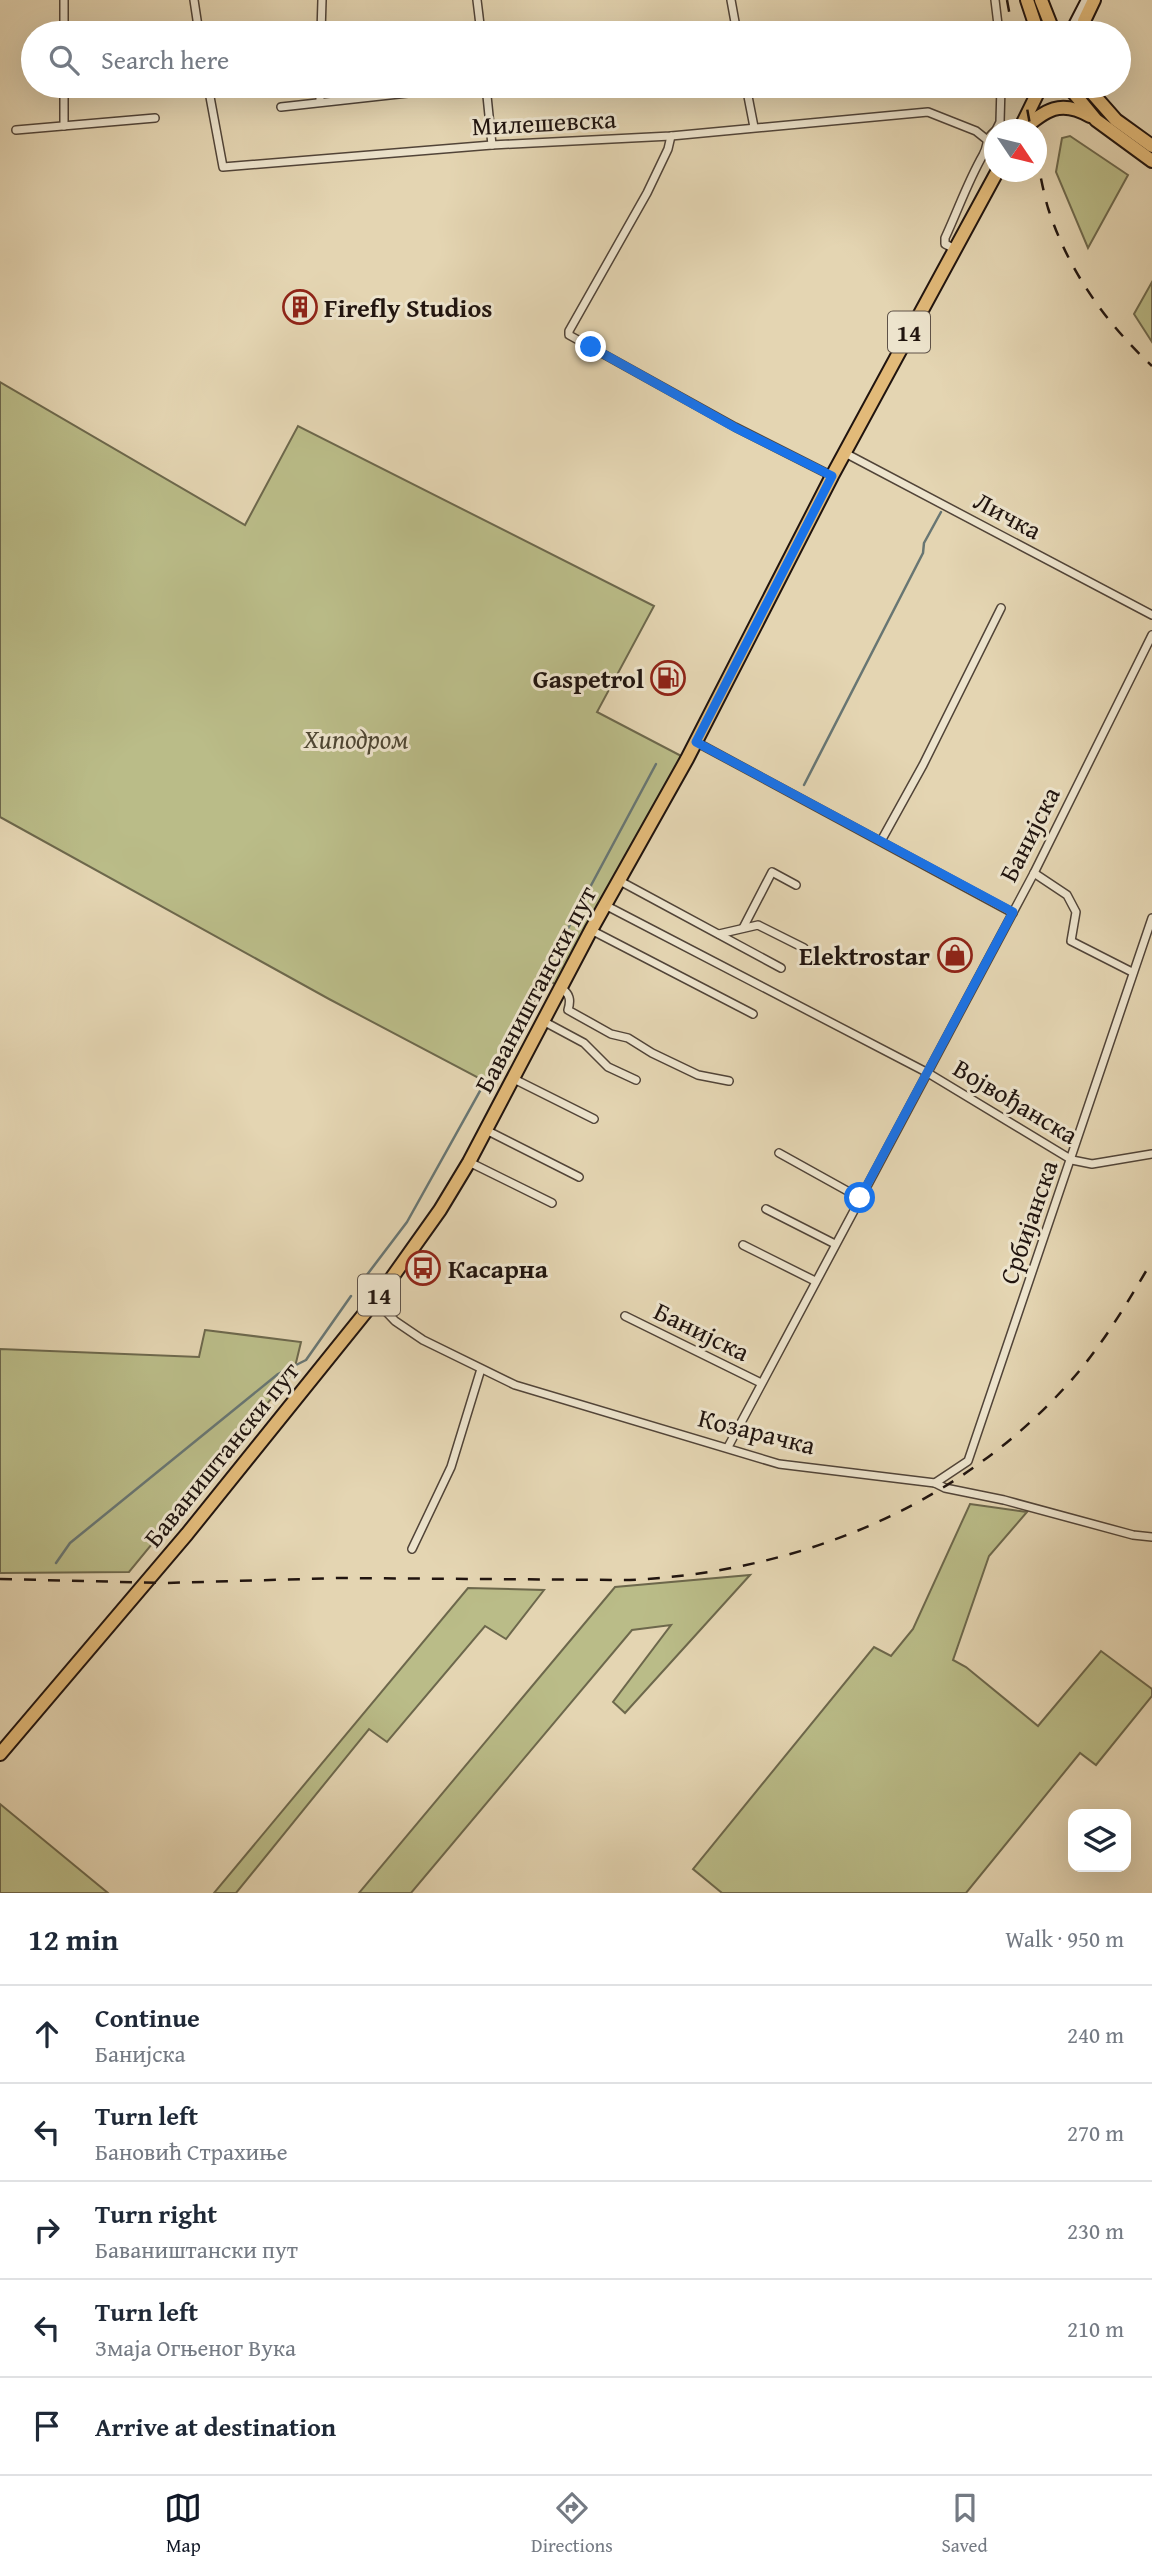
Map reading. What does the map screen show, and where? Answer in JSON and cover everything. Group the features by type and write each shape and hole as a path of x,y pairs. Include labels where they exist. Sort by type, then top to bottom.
{"main road":[{"path":"1041,0 1049,21"},
{"path":"1084,21 1094,0"},
{"path":"1027,1 1028,21"},
{"path":"1027,1 1034,21"},
{"path":"1031,98 1031,107"},
{"path":"1026,119 1035,98"},
{"path":"1078,98 1096,120"},
{"path":"1096,98 1116,120 1152,146"},
{"path":"1035,119 1056,108 1078,110 1152,161"},
{"name":"Баваништански пут","path":"0,1754 187,1534 375,1300 440,1210 470,1162 618,880 696,742 832,476 992,182"}],"street":[{"path":"64,0 64,21"},
{"path":"194,0 197,21"},
{"path":"321,0 321,21"},
{"path":"477,0 480,21"},
{"path":"731,0 735,21"},
{"path":"995,0 998,21"},
{"path":"1076,21 1087,0"},
{"path":"64,98 64,125"},
{"name":"Милешевска","path":"210,98 223,167 492,145 671,136 928,112 976,131 984,137"},
{"path":"281,107 359,98"},
{"path":"487,98 492,145"},
{"path":"748,98 754,127"},
{"path":"999,119 1001,98"},
{"path":"16,130 155,118"},
{"path":"671,136 668,149 647,193 569,335 734,427 832,476"},
{"path":"954,250 946,244 945,238 975,166 984,152"},
{"name":"Личка","path":"845,453 1152,615"},
{"path":"881,841 923,765 1001,608"},
{"name":"Банијска","path":"728,1447 1034,873 1152,635"},
{"path":"696,742 1013,912"},
{"path":"743,928 772,872 796,885"},
{"path":"1034,873 1067,895 1076,912 1072,941 1132,972"},
{"path":"618,880 781,968"},
{"name":"Војвођанска","path":"605,905 928,1073 1072,1160 1092,1164 1152,1154"},
{"name":"Србијанска","path":"935,1483 968,1461 1152,918"},
{"path":"718,934 758,925 804,948"},
{"path":"592,930 752,1014"},
{"path":"561,988 568,992 571,1001 568,1010 611,1034 628,1038 698,1075 729,1081"},
{"path":"543,1021 584,1043 608,1067 636,1080"},
{"path":"512,1078 594,1119"},
{"path":"486,1130 579,1177"},
{"path":"779,1153 860,1198"},
{"path":"470,1162 552,1203"},
{"path":"766,1209 835,1244"},
{"path":"743,1245 815,1281"},
{"name":"Козарачка","path":"375,1300 395,1321 424,1340 515,1385 779,1464 935,1483 945,1488 1004,1500 1133,1535 1152,1537"},
{"name":"Банијска","path":"625,1315 761,1383"},
{"path":"412,1549 452,1466 481,1369"}],"green space":[{"path":"1070,136 1128,175 1088,248 1056,172 1062,138"},
{"path":"1152,282 1152,342 1134,314"},
{"name":"Хиподром","path":"0,382 245,525 298,426 654,606 597,712 687,759 561,988 547,979 488,1083 329,999 0,817"},
{"path":"205,1330 301,1342 294,1371 129,1572 0,1573 0,1349 199,1357"},
{"path":"970,1504 1027,1512 989,1556 953,1660 966,1667 1038,1726 1101,1651 1152,1689 1152,1696 1096,1765 1080,1753 966,1893 722,1893 693,1869 874,1647 891,1656 913,1629"},
{"path":"750,1575 625,1713 613,1702 671,1625 632,1630 411,1893 359,1893 615,1587"},
{"path":"468,1588 544,1590 506,1639 485,1626 387,1742 369,1729 236,1893 214,1893"},
{"path":"0,1804 108,1893 0,1893"}],"waterway":[{"path":"804,785 923,553 924,543 941,512"},
{"path":"535,990 656,764"},
{"path":"360,1284 407,1222 529,1003"},
{"path":"56,1563 70,1543 278,1374 306,1360 351,1296"}],"railway":[{"path":"1007,0 1011,21"},
{"path":"1025,98 1029,119"},
{"path":"1042,182 1056,231 1077,274 1104,313 1152,366"},
{"path":"0,1579 165,1583 340,1578 630,1580 693,1574 755,1563 816,1546 874,1524 930,1496 982,1462 1031,1422 1086,1363 1152,1261"}],"place":[{"name":"Firefly Studios","path":"300,307"},
{"name":"Gaspetrol","path":"668,678"},
{"name":"Elektrostar","path":"955,955"},
{"name":"Касарна","path":"423,1268"}],"route":[{"path":"591,347 734,427 832,476 696,742 1013,912 860,1198"}]}
